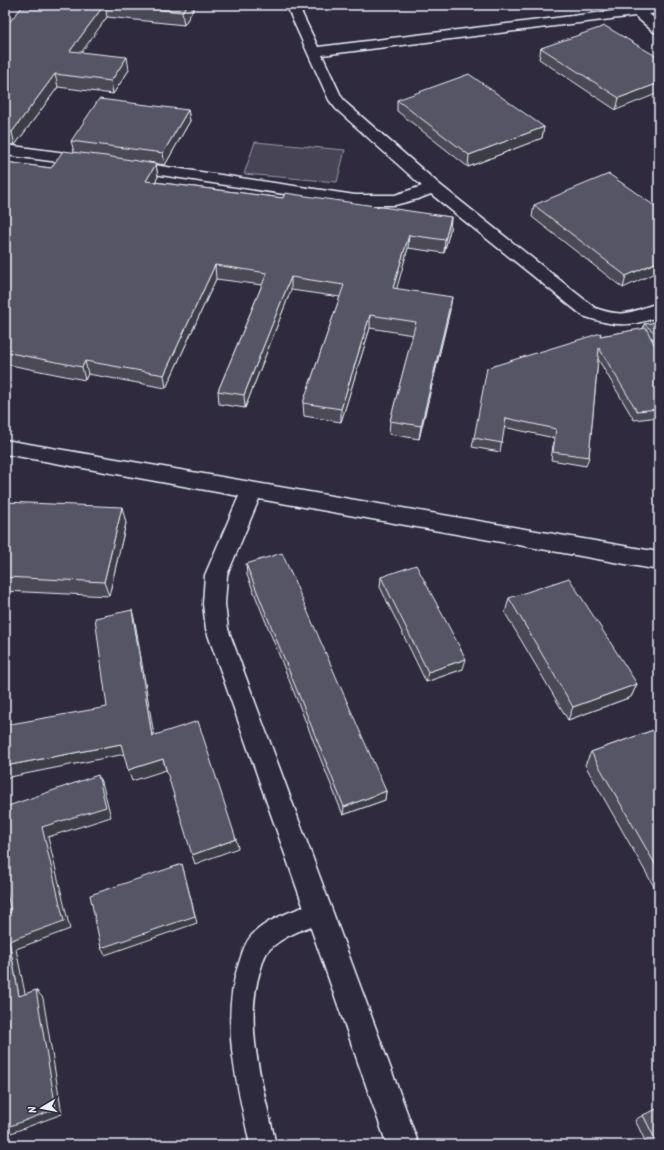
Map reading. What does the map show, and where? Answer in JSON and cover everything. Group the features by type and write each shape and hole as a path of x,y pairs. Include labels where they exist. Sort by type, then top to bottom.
{"street":[{"path":"292,5 315,52 334,97 341,106 433,187 589,312 608,319 626,320 643,316 659,309"},
{"path":"315,52 635,8 659,9"},
{"path":"635,8 659,28"},
{"path":"5,150 105,163 354,200 391,201 411,197 433,187"},
{"path":"5,447 659,561"},
{"path":"252,490 216,575 214,604 217,629 403,1145"}],"lane":[{"path":"263,1145 244,1045 242,1000 246,971 259,944 275,931 319,912"}],"shaded area":[{"path":"255,142 345,150 337,182 244,174"}],"building":[{"path":"24,5 104,5 70,51 127,57 111,81 55,74 12,132 5,131 5,27"},
{"path":"113,5 187,5 182,12"},
{"path":"605,26 659,58 659,83 619,98 541,48"},
{"path":"469,74 544,127 469,155 397,100"},
{"path":"99,99 188,110 163,153 71,141"},
{"path":"63,151 156,164 146,181 283,198 285,193 451,217 445,240 409,235 393,288 452,297 421,426 390,421 416,322 370,315 341,409 303,403 344,285 291,277 244,395 218,391 267,273 215,265 164,375 85,361 82,367 5,352 5,162 51,168"},
{"path":"609,174 659,209 659,261 626,276 534,205"},
{"path":"659,322 659,336 644,324"},
{"path":"646,328 659,354 659,409 637,411 599,348 589,457 553,452 556,429 506,418 502,443 474,438 487,368 601,333 600,336"},
{"path":"5,502 122,507 104,582 5,577"},
{"path":"282,553 386,791 344,807 246,564"},
{"path":"416,565 466,659 428,672 381,577"},
{"path":"569,578 637,684 573,707 509,598"},
{"path":"132,610 152,736 198,721 236,839 192,855 163,759 128,770 121,744 5,766 5,725 107,707 95,618"},
{"path":"659,728 659,871 591,752"},
{"path":"98,775 106,807 42,827 64,921 9,941 19,996 36,990 56,1109 5,1128 5,914 11,912 5,884 5,807"},
{"path":"182,864 195,916 101,948 90,895"},
{"path":"659,1108 659,1145 658,1145 643,1115"}]}
